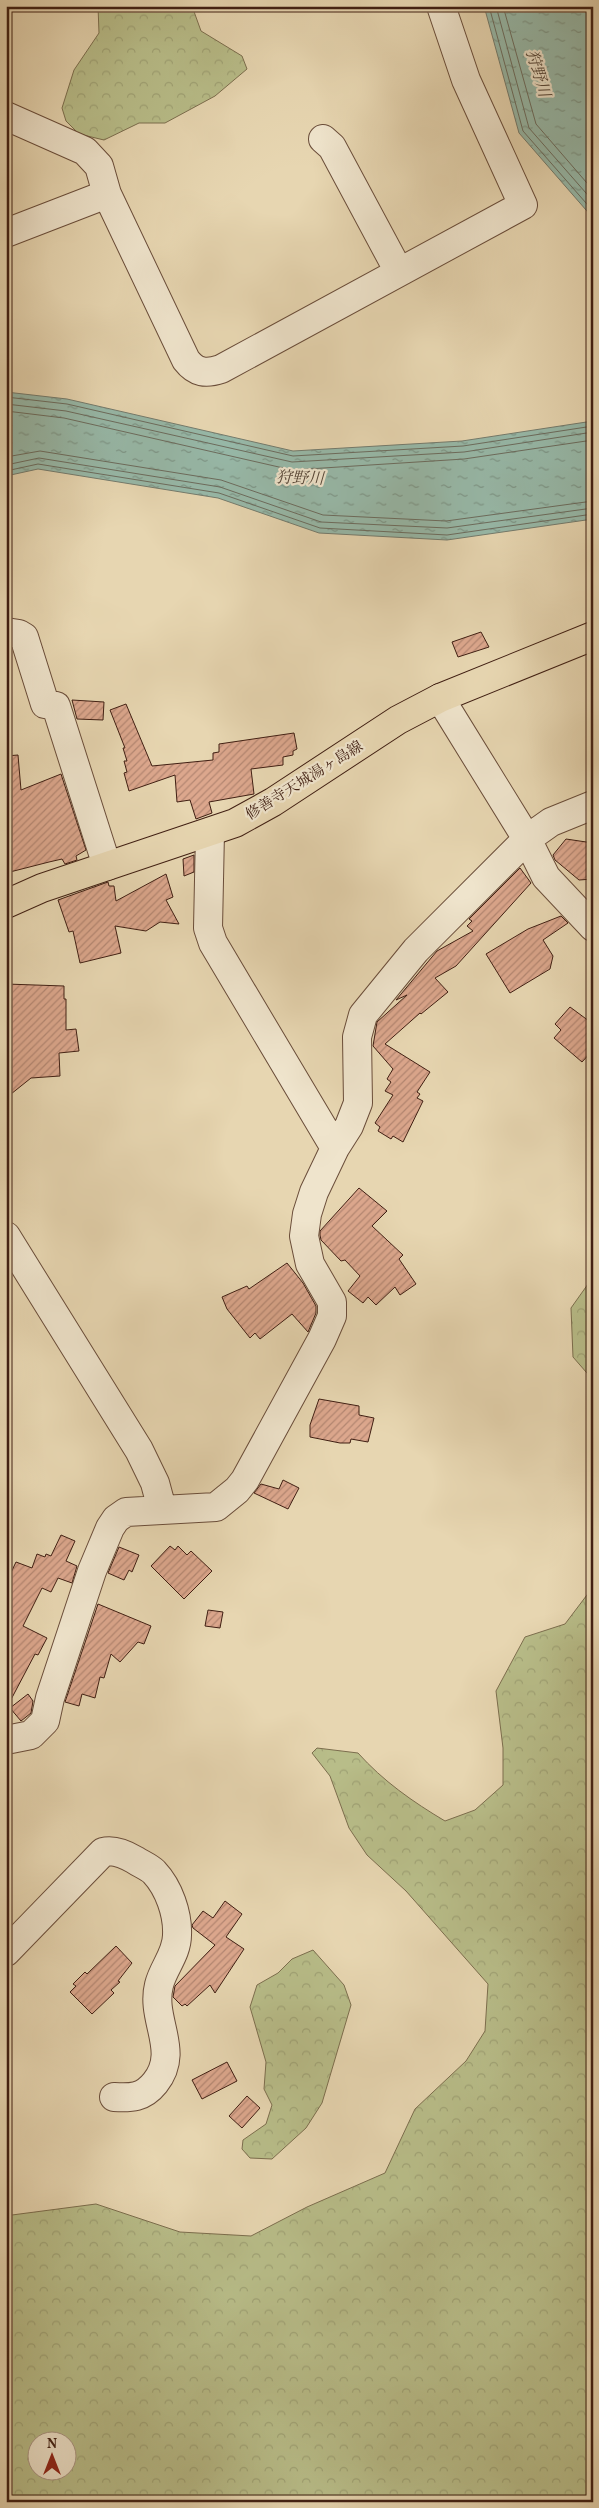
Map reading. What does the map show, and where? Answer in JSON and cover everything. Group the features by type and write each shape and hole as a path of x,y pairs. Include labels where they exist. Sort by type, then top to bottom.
{"main road":[{"name":"修善寺天城湯ヶ島線","path":"6,904 42,888 235,823 272,802 364,741 440,698 593,636"}],"street":[{"path":"6,116 86,151 99,166 107,194 186,360 193,369 208,373 221,369 523,204 466,80 441,6"},
{"path":"324,139 332,147 399,272"},
{"path":"6,233 107,194"},
{"path":"6,632 19,634 24,638 44,704 56,706 107,866"},
{"path":"440,698 528,839 546,877 593,927"},
{"path":"8,1737 31,1735 45,1721 50,1698 92,1570 110,1528 116,1519 126,1512 216,1507 237,1490 326,1332 332,1316 332,1302 310,1264 304,1236 307,1214 314,1192 335,1148 349,1126 358,1103 357,1038 362,1015 416,950 528,839 551,822 593,805"},
{"path":"210,832 208,928 213,943 335,1148"},
{"path":"6,1236 139,1450 156,1483 162,1509"},
{"path":"6,1952 103,1852 110,1850 130,1857 153,1872 167,1893 174,1908 177,1934 176,1945 159,1985 158,2002 166,2061 164,2071 146,2093 130,2098 114,2097"}],"green space":[{"path":"98,6 192,6 201,31 242,56 247,69 215,96 165,123 139,123 104,140 79,134 66,121 62,108 74,70 99,33"},
{"path":"593,1277 593,1380 573,1357 571,1308"},
{"path":"593,1587 593,2502 6,2502 6,2213 12,2215 96,2204 180,2232 251,2236 307,2207 385,2173 415,2109 466,2061 485,2031 488,1984 406,1891 367,1855 349,1828 330,1776 312,1753 317,1748 358,1753 399,1790 445,1821 475,1810 503,1785 503,1748 496,1691 525,1637 565,1624"},
{"path":"313,1950 344,1985 351,2005 322,2103 306,2128 272,2159 250,2158 242,2149 243,2140 266,2124 272,2105 264,2089 266,2062 250,2007 257,1985 278,1973 292,1959"}],"water":[{"name":"狩野川","path":"484,6 593,6 593,218 519,133"},
{"name":"狩野川","path":"6,392 67,399 293,451 462,441 593,421 593,519 447,540 319,533 218,498 38,469 6,476"}],"building":[{"path":"481,632 489,647 458,657 452,642"},
{"path":"72,700 104,702 103,720 77,719"},
{"path":"126,704 152,766 213,760 213,753 219,752 219,744 294,733 297,749 293,751 293,755 283,757 283,765 251,769 254,794 209,802 212,813 196,819 190,800 177,802 175,775 129,791 124,773 127,772 124,761 127,761 123,748 125,748 110,710"},
{"path":"18,755 21,790 61,774 86,850 76,856 77,860 65,864 62,859 6,873 6,756"},
{"path":"566,839 593,843 593,879 579,880 555,860 553,855"},
{"path":"194,855 194,872 184,876 183,859"},
{"path":"520,868 531,883 456,966 435,978 448,992 420,1013 385,1044 430,1072 417,1092 420,1094 417,1098 423,1101 403,1142 393,1136 391,1139 378,1131 380,1127 375,1123 393,1095 385,1091 391,1082 387,1079 393,1069 373,1046 377,1022 407,995 396,1000 437,951 473,931 467,926 472,921 469,919"},
{"path":"166,874 173,897 166,900 179,924 160,922 146,931 115,926 121,953 80,963 73,931 69,932 58,900 108,882 109,886 114,886 116,901"},
{"path":"561,916 568,923 543,940 553,956 550,969 510,993 486,954 528,929"},
{"path":"6,984 64,986 66,1030 76,1029 79,1051 59,1053 60,1076 31,1078 6,1098"},
{"path":"570,1007 593,1024 593,1050 582,1062 554,1038 561,1030 555,1024"},
{"path":"359,1188 387,1211 372,1226 403,1255 399,1259 416,1284 400,1295 395,1287 376,1305 368,1297 363,1303 348,1291 360,1276 345,1260 341,1261 321,1240 320,1235 320,1231"},
{"path":"287,1263 303,1283 316,1306 316,1313 308,1332 292,1314 260,1339 255,1333 250,1338 227,1309 222,1297 247,1286 249,1289"},
{"path":"319,1399 359,1406 359,1415 374,1418 368,1442 351,1439 350,1443 340,1443 310,1437 310,1425"},
{"path":"283,1480 299,1488 288,1509 254,1493 261,1484 279,1489"},
{"path":"61,1535 75,1541 66,1561 77,1566 72,1583 58,1578 51,1592 42,1588 23,1626 47,1638 38,1655 35,1654 6,1709 6,1583 16,1562 32,1568 37,1554 45,1557 46,1554 51,1556"},
{"path":"170,1546 175,1550 178,1546 187,1555 191,1551 212,1571 184,1599 151,1566"},
{"path":"119,1547 139,1555 132,1572 129,1570 124,1580 108,1573"},
{"path":"98,1604 151,1626 144,1644 138,1642 120,1662 111,1654 104,1678 100,1677 95,1698 82,1694 79,1706 65,1702"},
{"path":"208,1610 223,1612 220,1628 205,1626"},
{"path":"28,1694 33,1701 31,1713 21,1721 10,1708"},
{"path":"225,1901 242,1914 226,1937 244,1949 215,1993 210,1985 187,2006 185,2004 182,2006 173,1997 175,1986 215,1945 193,1928 192,1925 203,1911 213,1918"},
{"path":"116,1946 132,1963 118,1981 120,1982 111,1990 114,1993 92,2014 70,1992 76,1986 73,1984 85,1972 87,1974"},
{"path":"227,2062 237,2081 202,2099 192,2080"},
{"path":"247,2096 260,2108 242,2128 229,2116"}]}
